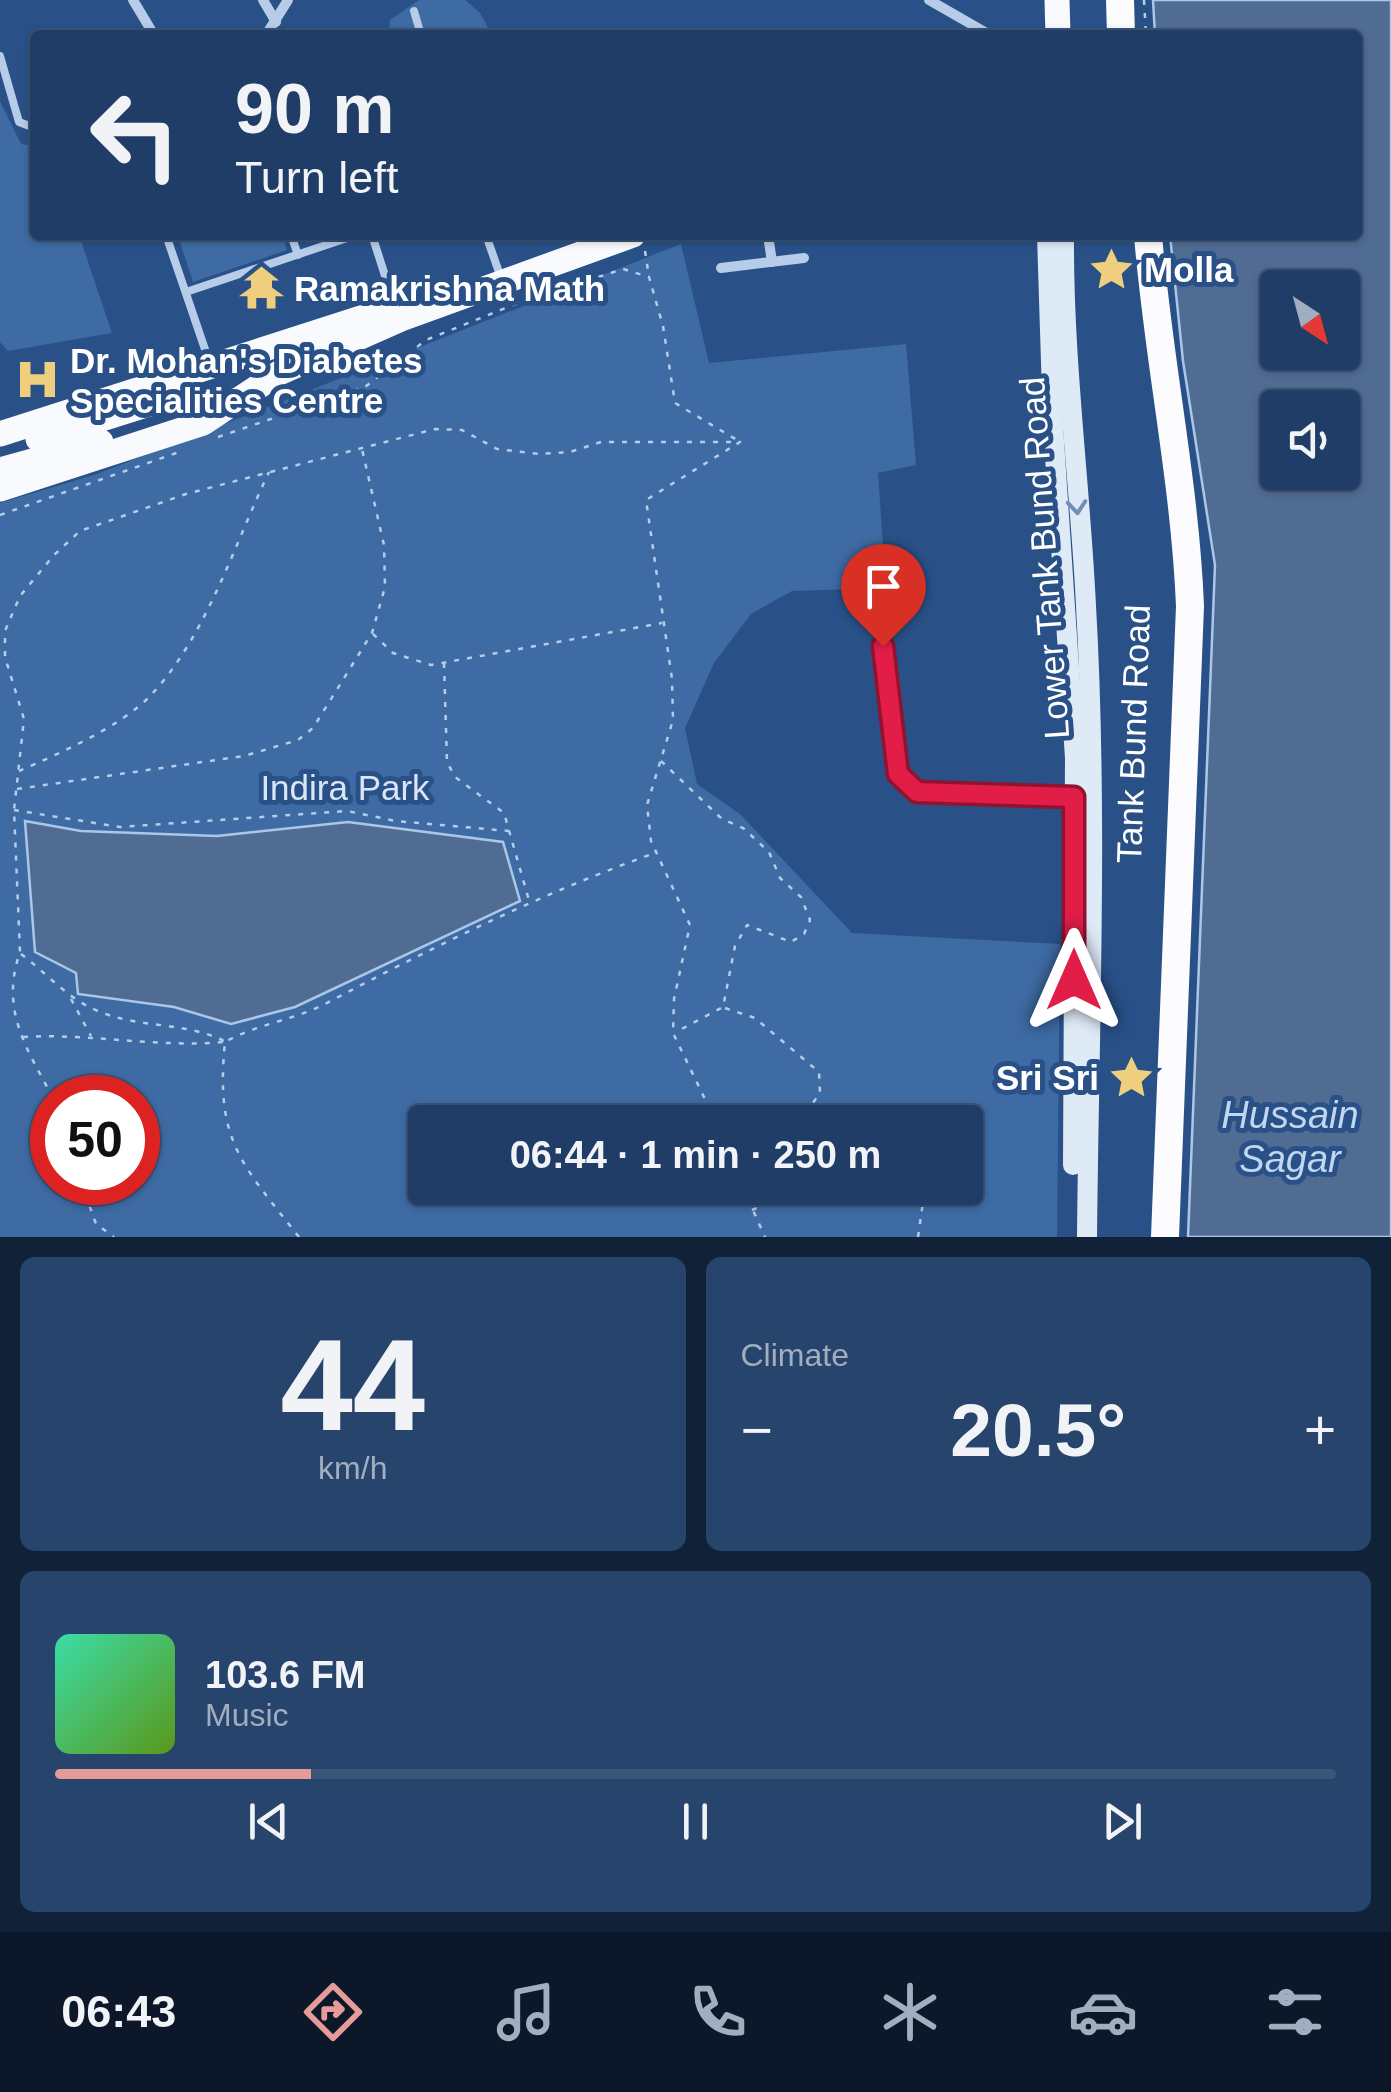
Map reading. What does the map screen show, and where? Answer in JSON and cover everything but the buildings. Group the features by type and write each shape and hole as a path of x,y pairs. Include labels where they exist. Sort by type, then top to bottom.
{"highway":[{"path":"1120,0 1122,30"},
{"path":"1136,0 1136,30"},
{"name":"Tank Bund Road","path":"1136,240 1176,606 1153,1237"},
{"path":"1148,240 1163,387 1188,551 1190,606 1165,1237"}],"main road":[{"path":"1043,0 1043,30"},
{"path":"1058,0 1058,30"},
{"path":"501,278 578,240"},
{"name":"Lower Tank Bund Road","path":"1048,240 1053,426 1072,676 1073,1237"},
{"name":"Lower Tank Bund Road","path":"1064,240 1069,426 1086,603 1092,758 1086,1237"},
{"path":"0,434 501,278 639,242"},
{"path":"0,490 203,433 280,372 398,313"},
{"path":"0,470 144,419 205,368"},
{"path":"0,450 144,419 203,433"}],"street":[{"path":"133,0 151,30"},
{"path":"263,0 276,22"},
{"path":"270,30 288,0"},
{"path":"929,0 981,30"},
{"path":"769,240 772,262"},
{"path":"721,268 804,258"}],"lane":[{"path":"414,11 420,30"},
{"path":"0,56 19,122 30,126"},
{"path":"168,240 205,368"},
{"path":"293,240 298,255"},
{"path":"186,292 342,240"},
{"path":"374,240 398,313"},
{"path":"488,240 501,278"},
{"path":"883,646 898,774 906,785 917,792 1074,797"}],"path":[{"path":"1144,0 1146,30"},
{"path":"639,242 663,326 674,403 740,442"},
{"path":"203,433 366,387 426,340 518,303 623,269 650,276"},
{"path":"41,1075 6,1008 10,973 20,952 14,810 24,719 2,632 20,596 80,531 120,514 270,470 435,430 462,430 497,449 539,454 570,452 601,442 740,442"},
{"path":"708,1105 673,1033 674,999 690,925 655,853 647,805 673,720 664,622 646,500 740,442"},
{"path":"17,788 225,759 298,740 313,728 372,633 385,587 384,545 361,447"},
{"path":"0,516 186,450"},
{"path":"19,771 68,750 149,698 178,660 270,470"},
{"path":"372,633 393,652 431,665 664,622"},
{"path":"444,662 447,762 455,778 504,813 530,906"},
{"path":"660,760 722,819 743,828 768,852 780,878 802,897 810,920 804,934 790,942 746,925 735,946 723,1007"},
{"path":"14,810 120,826 347,811 396,821 510,830"},
{"path":"21,1037 92,1037 176,1046 225,1042 250,1028 321,1006 530,906 655,853"},
{"path":"20,952 70,998 92,1037"},
{"path":"70,998 105,1014 203,1031 225,1042"},
{"path":"673,1033 723,1007 755,1018 818,1072 820,1094 812,1105"},
{"path":"225,1042 220,1093 229,1134 247,1171 299,1237"},
{"path":"89,1205 96,1224 114,1237"},
{"path":"750,1205 764,1237"},
{"path":"752,1210 764,1205"},
{"path":"918,1237 922,1205"}],"green space":[{"path":"419,0 465,0 480,13 489,30 389,30 390,20"},
{"path":"0,101 21,144 30,145 30,240 81,240 112,333 8,351 0,342"},
{"path":"179,240 284,240 287,250 193,282"},
{"name":"Indira Park","path":"681,244 709,363 906,344 916,465 878,473 886,588 792,591 751,614 714,663 685,728 697,784 740,814 852,933 1060,944 1057,1237 0,1237 0,503 97,474"}],"water":[{"name":"Hussain Sagar","path":"1153,0 1391,0 1391,1237 1188,1237 1215,565 1183,361 1171,240 1362,240 1362,30 1155,30"},
{"path":"25,821 81,831 217,836 348,822 503,842 520,901 295,1007 231,1024 174,1007 78,994 76,973 35,952"}],"place":[{"name":"Molla","path":"1111,269"},
{"name":"Ramakrishna Math","path":"261,288"},
{"name":"Dr. Mohan's Diabetes Specialities Centre","path":"37,380"},
{"name":"Sri Sri","path":"1132,1077"}],"route":[{"path":"883,646 898,774 906,785 917,792 1074,797 1074,980"}]}
